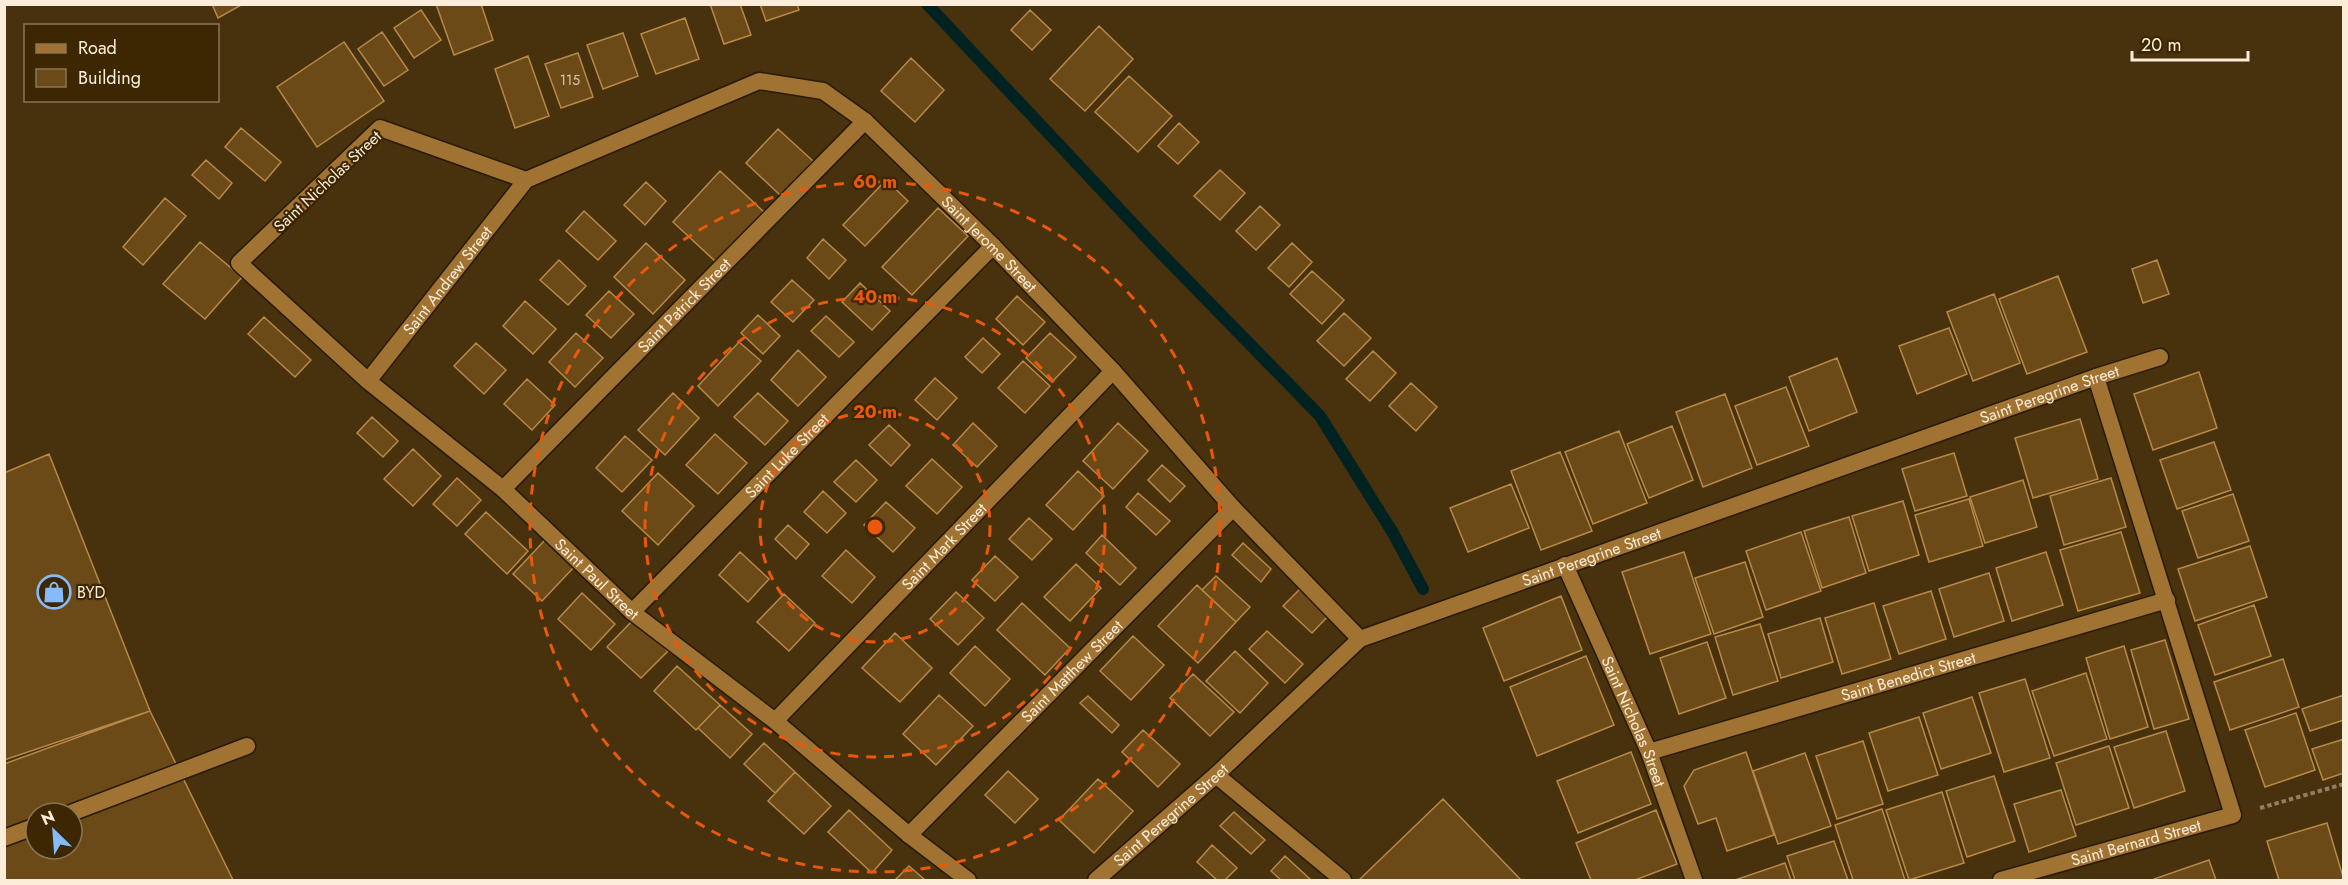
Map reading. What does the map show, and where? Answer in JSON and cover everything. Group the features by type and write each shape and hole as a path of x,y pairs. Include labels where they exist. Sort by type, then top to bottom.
{"street":[{"name":"Saint Jerome Street","path":"526,180 759,81 823,91 866,120 993,246 1113,371 1233,508 1360,639"},
{"name":"Saint Patrick Street","path":"503,489 866,120"},
{"name":"Saint Nicholas Street","path":"239,263 381,128 526,180"},
{"name":"Saint Andrew Street","path":"368,381 526,180"},
{"name":"Saint Luke Street","path":"632,612 993,246"},
{"name":"Saint Paul Street","path":"239,263 368,381 503,489 632,612 775,722 909,835 968,880"},
{"name":"Saint Peregrine Street","path":"1096,880 1216,775 1360,639 2096,377 2160,357"},
{"name":"Saint Mark Street","path":"775,722 1113,371"},
{"path":"2096,377 2234,815"},
{"name":"Saint Matthew Street","path":"909,835 1233,508"},
{"name":"Saint Nicholas Street","path":"1565,566 1649,752 1694,880"},
{"name":"Saint Benedict Street","path":"1649,752 2167,600"},
{"path":"84,808 247,746"},
{"path":"1216,775 1342,880"},
{"name":"Saint Bernard Street","path":"2001,880 2234,815"},
{"path":"4,838 24,830"}],"path":[{"path":"2234,815 2343,784"}],"building":[{"path":"212,4 243,4 218,18"},
{"path":"436,4 481,4 493,40 454,55"},
{"path":"710,4 740,4 751,35 724,44"},
{"path":"760,4 797,4 799,10 766,21"},
{"path":"421,10 441,40 414,58 394,28"},
{"path":"1030,10 1051,30 1032,50 1011,30"},
{"path":"685,18 699,59 656,74 641,34"},
{"path":"1099,26 1133,59 1085,111 1050,79"},
{"path":"382,32 408,70 384,86 358,49"},
{"path":"623,33 638,76 603,89 587,45"},
{"path":"344,42 384,101 317,147 277,87"},
{"path":"578,53 593,97 561,108 545,64"},
{"path":"528,56 549,116 515,128 495,69"},
{"path":"911,58 944,90 915,122 881,91"},
{"path":"1129,76 1172,116 1138,152 1095,112"},
{"path":"1179,123 1199,142 1178,164 1158,146"},
{"path":"241,128 281,162 265,181 225,147"},
{"path":"778,129 813,161 781,196 746,163"},
{"path":"206,160 232,183 219,199 192,175"},
{"path":"1220,170 1245,193 1220,220 1194,196"},
{"path":"720,171 764,212 716,262 673,222"},
{"path":"886,180 908,201 865,246 843,225"},
{"path":"646,182 666,201 645,225 624,205"},
{"path":"165,198 186,216 143,265 123,247"},
{"path":"1260,206 1280,225 1256,250 1236,231"},
{"path":"938,208 968,236 912,295 882,267"},
{"path":"584,211 616,241 598,260 566,231"},
{"path":"823,239 846,260 829,279 807,258"},
{"path":"200,242 242,277 205,319 163,284"},
{"path":"646,243 685,280 653,314 614,277"},
{"path":"1292,243 1312,262 1289,287 1268,268"},
{"path":"559,260 586,286 568,305 540,280"},
{"path":"2157,260 2169,294 2143,303 2132,269"},
{"path":"1312,271 1344,300 1322,324 1290,294"},
{"path":"2058,276 2087,352 2027,374 1999,299"},
{"path":"792,280 814,300 793,322 771,302"},
{"path":"860,283 890,311 872,330 842,302"},
{"path":"609,291 634,314 611,338 586,315"},
{"path":"1994,294 2020,363 1973,381 1947,312"},
{"path":"1017,296 1045,322 1023,345 996,319"},
{"path":"525,301 556,329 533,354 503,326"},
{"path":"1344,313 1371,338 1344,366 1317,341"},
{"path":"758,315 780,336 763,354 741,333"},
{"path":"826,316 854,342 839,357 811,331"},
{"path":"264,317 311,360 295,377 248,334"},
{"path":"1949,328 1967,374 1917,394 1899,346"},
{"path":"576,333 603,358 575,387 549,362"},
{"path":"1050,333 1076,357 1052,382 1026,358"},
{"path":"983,338 1000,354 982,373 965,357"},
{"path":"739,342 761,361 718,406 698,386"},
{"path":"476,343 506,370 484,394 454,366"},
{"path":"798,350 826,377 798,406 771,380"},
{"path":"1373,351 1396,373 1370,401 1346,379"},
{"path":"1837,358 1857,412 1809,431 1789,377"},
{"path":"1023,361 1050,386 1025,413 998,388"},
{"path":"2199,372 2217,428 2153,450 2134,394"},
{"path":"935,378 957,398 937,420 915,400"},
{"path":"527,379 555,405 532,430 504,404"},
{"path":"1411,383 1437,407 1416,431 1389,406"},
{"path":"1786,387 1809,446 1757,465 1735,406"},
{"path":"673,393 699,418 665,455 638,430"},
{"path":"758,393 788,421 765,445 734,417"},
{"path":"1725,394 1752,468 1703,487 1676,412"},
{"path":"372,417 398,441 383,457 357,433"},
{"path":"2080,419 2098,479 2033,498 2015,438"},
{"path":"973,423 997,446 977,467 953,445"},
{"path":"1118,423 1148,451 1113,489 1083,461"},
{"path":"889,425 910,445 891,466 869,445"},
{"path":"1672,426 1693,480 1649,498 1627,444"},
{"path":"1619,431 1647,503 1593,524 1565,452"},
{"path":"715,434 747,463 718,494 686,465"},
{"path":"625,436 652,460 622,492 596,468"},
{"path":"2214,442 2231,490 2177,509 2160,460"},
{"path":"413,449 441,476 413,506 384,479"},
{"path":"1560,452 1592,531 1541,550 1511,471"},
{"path":"1954,453 1967,496 1915,511 1902,469"},
{"name":"BYD","path":"49,454 150,711 4,760 4,473"},
{"path":"932,459 962,487 937,514 906,486"},
{"path":"856,460 877,480 856,502 834,482"},
{"path":"1162,465 1185,486 1170,502 1148,480"},
{"path":"1078,471 1104,496 1073,530 1046,505"},
{"path":"658,473 694,506 658,545 622,511"},
{"path":"457,478 481,500 457,526 433,504"},
{"path":"2111,478 2126,527 2064,545 2050,496"},
{"path":"2023,480 2037,527 1985,543 1970,497"},
{"path":"1511,484 1529,528 1468,552 1450,508"},
{"path":"823,491 846,513 827,533 804,512"},
{"path":"1138,493 1170,521 1156,535 1126,507"},
{"path":"2233,494 2249,541 2198,558 2182,511"},
{"path":"1969,499 1983,546 1929,562 1915,515"},
{"path":"1903,501 1919,555 1869,571 1852,516"},
{"path":"886,502 915,528 893,552 864,525"},
{"path":"486,512 528,551 507,574 465,534"},
{"path":"1849,517 1866,573 1822,588 1804,531"},
{"path":"1029,518 1052,539 1032,560 1009,539"},
{"path":"788,525 809,544 796,559 775,539"},
{"path":"1801,532 1821,591 1766,610 1746,551"},
{"path":"2121,532 2140,593 2078,611 2060,550"},
{"path":"1102,535 1136,568 1120,585 1086,553"},
{"path":"546,539 575,566 542,601 513,574"},
{"path":"1243,543 1271,569 1261,582 1232,555"},
{"path":"2250,546 2267,597 2195,621 2178,569"},
{"path":"846,550 875,577 852,603 822,576"},
{"path":"740,552 769,579 748,602 719,575"},
{"path":"1684,552 1711,634 1650,654 1622,572"},
{"path":"2046,552 2063,605 2012,621 1996,568"},
{"path":"995,556 1018,577 995,601 972,580"},
{"path":"1745,562 1763,617 1714,634 1695,578"},
{"path":"1076,564 1101,588 1070,621 1044,597"},
{"path":"1989,573 2004,621 1954,637 1939,589"},
{"path":"1216,576 1250,607 1236,622 1202,590"},
{"path":"1197,585 1236,622 1198,663 1158,626"},
{"path":"1302,587 1330,614 1312,633 1283,606"},
{"path":"1931,591 1946,639 1899,654 1883,606"},
{"path":"956,592 984,618 958,645 930,619"},
{"path":"582,593 615,624 591,650 558,619"},
{"path":"784,594 815,623 789,651 757,622"},
{"path":"1561,596 1582,650 1504,681 1483,628"},
{"path":"1022,603 1070,648 1045,675 997,630"},
{"path":"1874,603 1891,659 1842,674 1825,618"},
{"path":"2254,605 2271,656 2215,675 2198,625"},
{"path":"1820,618 1833,662 1781,678 1768,634"},
{"path":"634,619 668,651 641,678 607,647"},
{"path":"1760,624 1778,681 1733,695 1715,637"},
{"path":"1267,631 1303,664 1285,683 1249,649"},
{"path":"895,633 932,668 900,702 862,668"},
{"path":"1133,636 1164,665 1131,700 1100,671"},
{"path":"2165,640 2189,719 2154,729 2131,650"},
{"path":"1707,642 1726,698 1679,714 1660,658"},
{"path":"975,646 1010,679 985,706 950,673"},
{"path":"2124,646 2148,727 2110,739 2086,658"},
{"path":"1235,651 1268,683 1240,713 1206,681"},
{"path":"1586,656 1614,725 1537,756 1510,687"},
{"path":"2283,659 2299,707 2230,730 2214,682"},
{"path":"677,666 720,705 696,730 654,691"},
{"path":"2086,673 2107,739 2054,756 2032,691"},
{"path":"1193,674 1234,712 1210,736 1170,698"},
{"path":"2025,679 2050,758 2004,772 1979,693"},
{"path":"939,695 973,726 936,765 903,734"},
{"path":"2344,695 2344,720 2310,731 2302,709"},
{"path":"1088,696 1119,725 1112,733 1080,703"},
{"path":"1972,697 1991,753 1941,769 1923,713"},
{"path":"720,705 752,734 730,758 698,728"},
{"path":"150,711 233,880 4,880 4,764"},
{"path":"2296,713 2315,770 2265,787 2245,730"},
{"path":"1919,717 1938,775 1888,791 1869,733"},
{"path":"1143,730 1180,764 1158,787 1122,752"},
{"path":"2166,731 2185,791 2134,808 2114,747"},
{"path":"2344,739 2344,773 2323,780 2312,749"},
{"path":"1863,741 1883,804 1837,819 1816,756"},
{"path":"764,743 795,772 775,793 744,764"},
{"path":"2109,746 2129,808 2076,825 2056,763"},
{"path":"1631,752 1651,804 1578,833 1557,781"},
{"path":"1746,752 1774,835 1727,851 1716,818 1698,824 1684,786 1694,770"},
{"path":"1805,753 1831,826 1778,844 1753,771"},
{"path":"1008,771 1038,799 1015,823 985,795"},
{"path":"795,772 831,806 804,834 768,801"},
{"path":"1994,776 2015,841 1967,857 1946,791"},
{"path":"1098,779 1133,811 1094,853 1059,820"},
{"path":"2061,790 2076,836 2029,852 2014,804"},
{"path":"1942,792 1964,863 1909,880 1886,810"},
{"path":"1443,799 1521,880 1360,879"},
{"path":"1882,809 1905,880 1853,880 1835,825"},
{"path":"849,810 892,850 872,873 828,832"},
{"path":"1656,810 1677,864 1635,880 1591,880 1576,843"},
{"path":"1234,812 1265,840 1251,854 1220,826"},
{"path":"2327,823 2344,880 2279,880 2267,841"},
{"path":"1834,841 1848,880 1795,880 1787,856"},
{"path":"1212,845 1237,868 1225,880 1217,880 1197,862"},
{"path":"1285,856 1311,880 1281,880 1271,871"},
{"path":"2209,860 2216,880 2154,879"},
{"path":"1785,863 1791,880 1735,880"},
{"path":"909,866 925,880 895,880"}],"waterway":[{"path":"927,4 1156,248 1320,416 1393,533 1423,589"}],"place":[{"name":"BYD","path":"54,592"}]}
